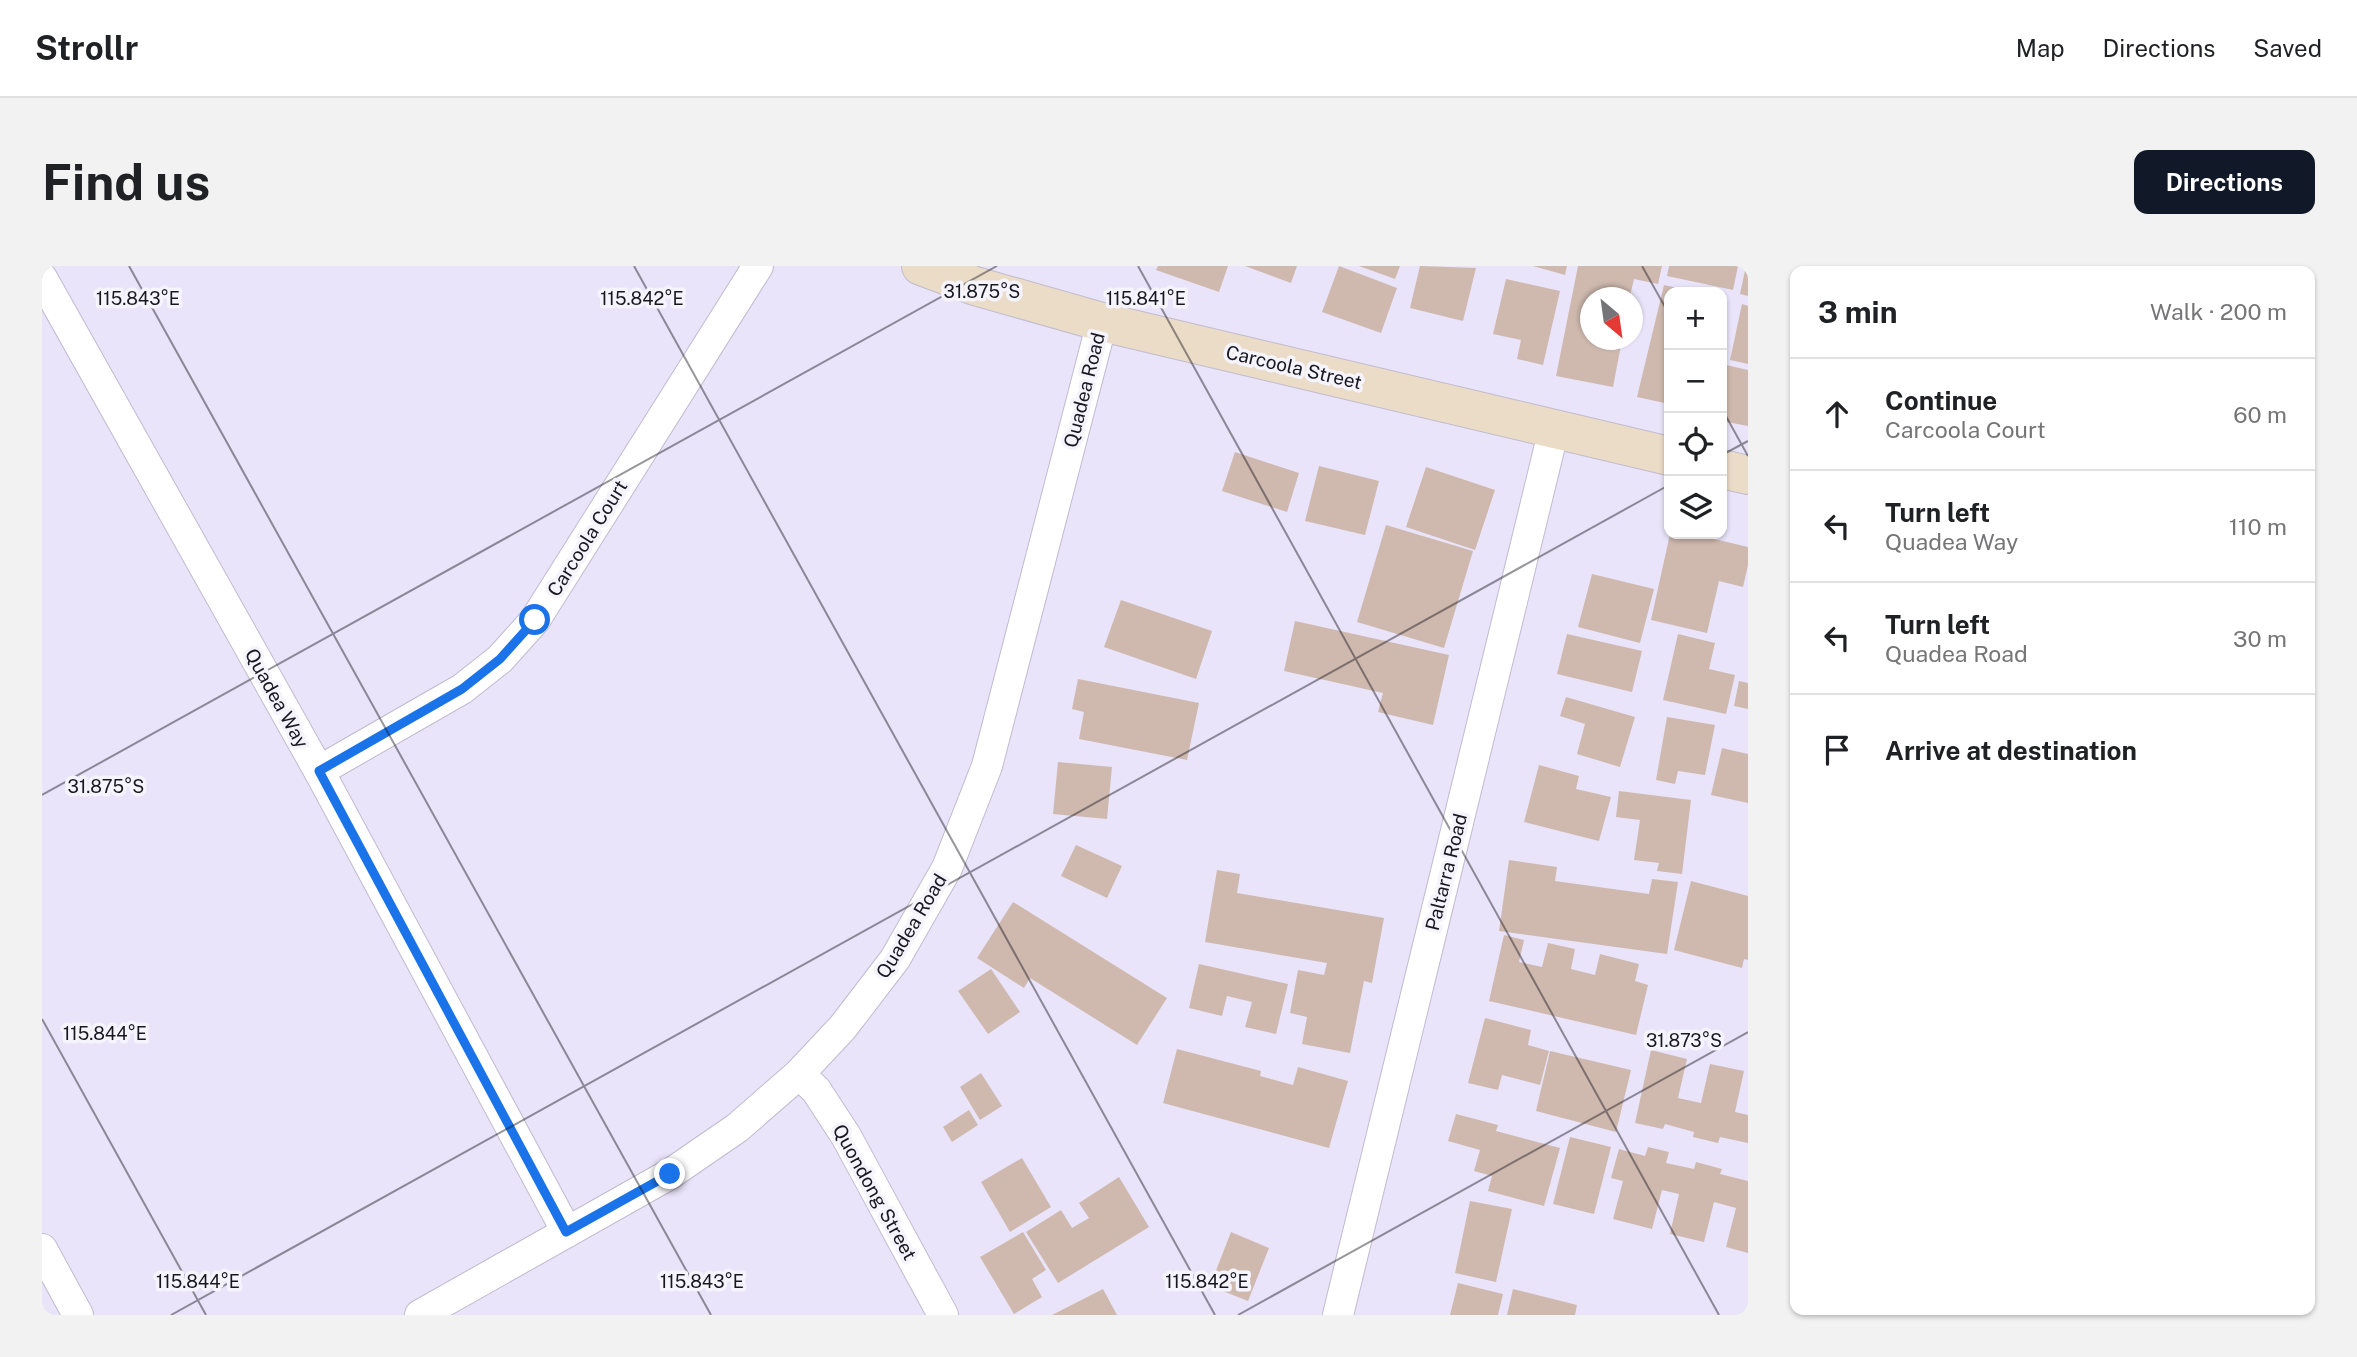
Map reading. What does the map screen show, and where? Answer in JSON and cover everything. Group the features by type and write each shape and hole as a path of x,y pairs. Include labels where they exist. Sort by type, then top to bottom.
{"street":[{"name":"Carcoola Court","path":"319,771 462,689 500,659 535,620 758,266"},
{"name":"Carcoola Street","path":"921,266 975,286 1102,322 1664,455"},
{"name":"Quadea Way","path":"42,278 319,771 566,1232"},
{"name":"Quadea Road","path":"421,1315 670,1174 737,1128 799,1074 843,1027 895,959 947,868 987,766 1102,322"},
{"name":"Paltarra Road","path":"1338,1315 1553,429"},
{"path":"1727,470 1748,475"},
{"name":"Quondong Street","path":"799,1074 816,1090 846,1136 943,1315"},
{"path":"42,1249 78,1315"}],"building":[{"path":"1158,266 1228,266 1219,292 1156,270"},
{"path":"1245,266 1297,266 1291,283"},
{"path":"1339,266 1397,288 1381,333 1322,312"},
{"path":"1359,266 1400,266 1395,279"},
{"path":"1420,266 1476,268 1463,321 1410,308"},
{"path":"1533,266 1567,266 1565,275"},
{"path":"1578,266 1662,266 1658,284 1634,279 1632,287 1580,287 1580,350 1620,350 1613,387 1556,376"},
{"path":"1669,266 1738,266 1733,290 1667,276"},
{"path":"1748,266 1748,296 1740,294"},
{"path":"1506,279 1560,291 1543,365 1517,359 1521,340 1493,334"},
{"path":"1664,285 1673,287 1664,287 1664,403 1637,397"},
{"path":"1742,304 1748,306 1748,364 1730,360"},
{"path":"1727,365 1748,370 1748,426 1727,422"},
{"path":"1235,452 1299,473 1287,512 1222,491"},
{"path":"1319,466 1379,481 1365,535 1305,521"},
{"path":"1426,467 1495,490 1475,550 1406,527"},
{"path":"1386,525 1473,551 1444,648 1357,622"},
{"path":"1669,539 1714,539 1748,547 1748,565 1743,587 1719,581 1707,633 1651,620"},
{"path":"1592,574 1654,589 1640,643 1578,627"},
{"path":"1121,600 1212,631 1196,679 1104,647"},
{"path":"1295,621 1449,655 1433,725 1378,712 1383,693 1284,671"},
{"path":"1567,634 1642,651 1632,692 1557,674"},
{"path":"1678,634 1715,643 1709,669 1735,675 1726,714 1663,700"},
{"path":"1078,679 1199,703 1187,760 1079,739 1084,712 1072,709"},
{"path":"1739,681 1748,683 1748,709 1734,706"},
{"path":"1566,697 1635,717 1620,767 1577,754 1585,724 1560,716"},
{"path":"1667,717 1715,725 1705,775 1678,771 1675,784 1656,780"},
{"path":"1722,748 1748,754 1748,803 1711,795"},
{"path":"1058,762 1112,767 1107,819 1053,814"},
{"path":"1539,765 1579,776 1576,789 1611,797 1599,841 1524,822"},
{"path":"1619,791 1691,800 1682,874 1657,871 1659,863 1634,860 1640,820 1616,817"},
{"path":"1076,845 1122,866 1107,898 1061,876"},
{"path":"1509,860 1557,867 1555,881 1649,894 1652,879 1678,882 1667,954 1499,931"},
{"path":"1217,870 1240,874 1237,893 1384,918 1372,983 1364,981 1350,1053 1302,1044 1307,1017 1290,1013 1298,970 1324,975 1327,963 1205,942"},
{"path":"1691,881 1748,896 1748,960 1744,959 1742,968 1674,950"},
{"path":"1013,902 1167,998 1137,1045 1030,978 1024,988 977,958"},
{"path":"1504,935 1524,940 1519,962 1542,967 1548,943 1575,949 1571,969 1595,975 1600,954 1639,964 1635,981 1648,985 1636,1035 1489,1001"},
{"path":"1199,964 1288,984 1276,1034 1245,1027 1252,1002 1227,996 1222,1016 1189,1008"},
{"path":"991,969 1020,1012 988,1034 958,991"},
{"path":"1485,1018 1531,1030 1528,1045 1549,1051 1540,1085 1502,1075 1498,1090 1468,1083"},
{"path":"1177,1049 1261,1071 1260,1076 1293,1085 1298,1067 1348,1081 1329,1148 1163,1103"},
{"path":"1651,1050 1687,1059 1678,1098 1701,1103 1710,1064 1744,1071 1735,1112 1748,1115 1748,1143 1720,1137 1718,1143 1693,1137 1694,1132 1665,1124 1663,1129 1635,1123"},
{"path":"1550,1051 1631,1070 1616,1132 1536,1111"},
{"path":"981,1073 1002,1106 980,1120 960,1087"},
{"path":"969,1110 978,1125 952,1142 943,1127"},
{"path":"1456,1114 1498,1125 1496,1131 1560,1148 1544,1206 1488,1191 1492,1176 1474,1171 1480,1150 1448,1141"},
{"path":"1570,1137 1611,1147 1594,1214 1553,1204"},
{"path":"1648,1147 1669,1152 1666,1163 1694,1169 1696,1162 1722,1169 1720,1174 1748,1181 1748,1253 1726,1247 1736,1208 1714,1202 1704,1242 1670,1234 1679,1194 1662,1190 1652,1229 1613,1219 1623,1181 1611,1178 1619,1149 1645,1156"},
{"path":"1022,1158 1051,1207 1010,1232 981,1182"},
{"path":"1119,1177 1149,1227 1058,1283 1026,1232 1061,1210 1072,1228 1089,1218 1079,1203"},
{"path":"1470,1201 1512,1209 1496,1282 1455,1273"},
{"path":"1023,1232 1046,1270 1032,1279 1042,1297 1014,1314 980,1257"},
{"path":"1231,1232 1269,1248 1248,1301 1210,1286"},
{"path":"1458,1283 1503,1294 1498,1315 1450,1315"},
{"path":"1103,1289 1117,1315 1052,1315"},
{"path":"1513,1289 1577,1305 1575,1315 1507,1315"}],"route":[{"path":"535,620 500,659 462,689 319,771 566,1232 670,1174"}]}
